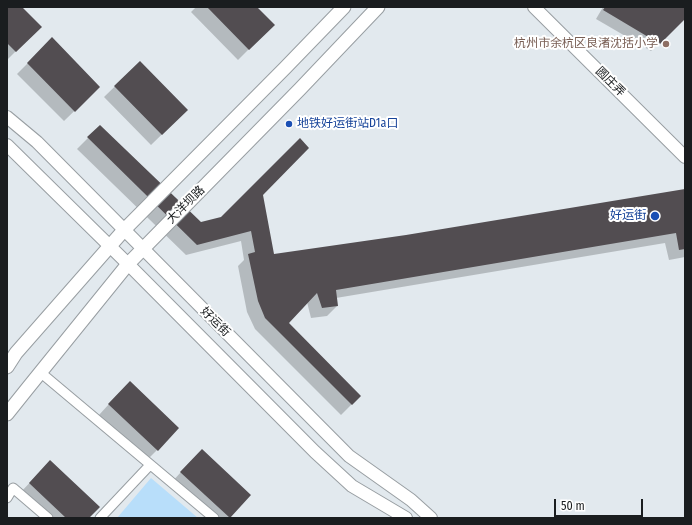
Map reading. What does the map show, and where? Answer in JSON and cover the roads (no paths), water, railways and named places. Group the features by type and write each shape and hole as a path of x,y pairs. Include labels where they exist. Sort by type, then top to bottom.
{"main road":[{"path":"7,367 16,353 124,230 344,7"},
{"name":"大洋坝路","path":"7,414 128,264 300,89 378,7"}],"street":[{"name":"圆庄弄","path":"534,7 685,157"},
{"name":"好运街","path":"7,117 37,142 349,456 411,500 431,518"},
{"name":"好运街","path":"7,145 110,245 268,406 331,467 352,486 406,518"},
{"path":"40,372 214,518"},
{"path":"100,518 150,465"},
{"path":"7,498 13,488 48,518"}],"place":[{"name":"杭州市余杭区良渚沈括小学","path":"666,44"},
{"name":"地铁好运街站D1a口","path":"289,124"},
{"name":"好运街","path":"655,216"}]}
